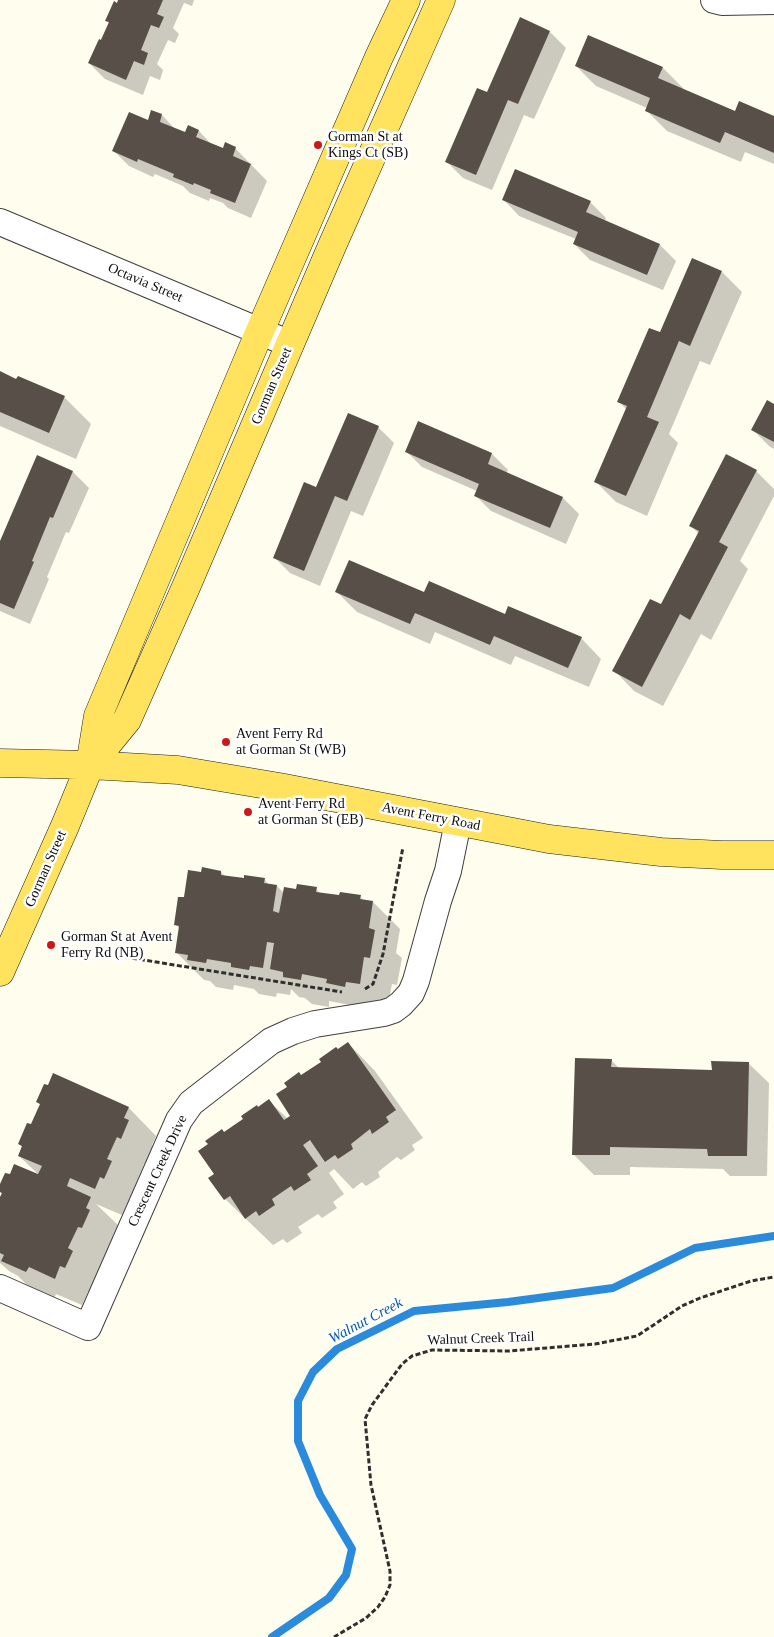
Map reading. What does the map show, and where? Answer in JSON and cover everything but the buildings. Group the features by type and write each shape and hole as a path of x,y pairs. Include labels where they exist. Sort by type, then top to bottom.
{"main road":[{"name":"Gorman Street","path":"0,972 90,765 98,716 260,331 378,57 406,0"},
{"name":"Gorman Street","path":"90,765 127,720 441,0"},
{"name":"Avent Ferry Road","path":"0,763 90,765 178,770 279,787 549,839 661,852 722,856 774,855"}],"street":[{"path":"714,0 722,2 774,1"},
{"name":"Octavia Street","path":"0,222 290,344"},
{"name":"Crescent Creek Drive","path":"0,1288 88,1326 179,1120 191,1103 271,1041 315,1024 384,1013 402,1004 410,993 448,870 458,822"}],"path":[{"path":"361,991 373,984 383,954 403,847"},
{"path":"124,957 346,993"},
{"name":"Walnut Creek Trail","path":"334,1637 366,1618 378,1607 390,1585 390,1571 371,1485 365,1419 372,1404 402,1364 412,1356 432,1350 508,1350 595,1344 636,1336 682,1306 700,1298 751,1281 774,1277"}],"waterway":[{"name":"Walnut Creek","path":"272,1637 329,1598 346,1575 352,1549 320,1495 298,1441 298,1401 313,1372 337,1349 414,1311 508,1302 613,1288 695,1248 774,1236"}],"place":[{"name":"Gorman St at Kings Ct (SB)","path":"318,145"},
{"name":"Avent Ferry Rd at Gorman St (WB)","path":"226,742"},
{"name":"Avent Ferry Rd at Gorman St (EB)","path":"248,812"},
{"name":"Gorman St at Avent Ferry Rd (NB)","path":"51,945"}]}
